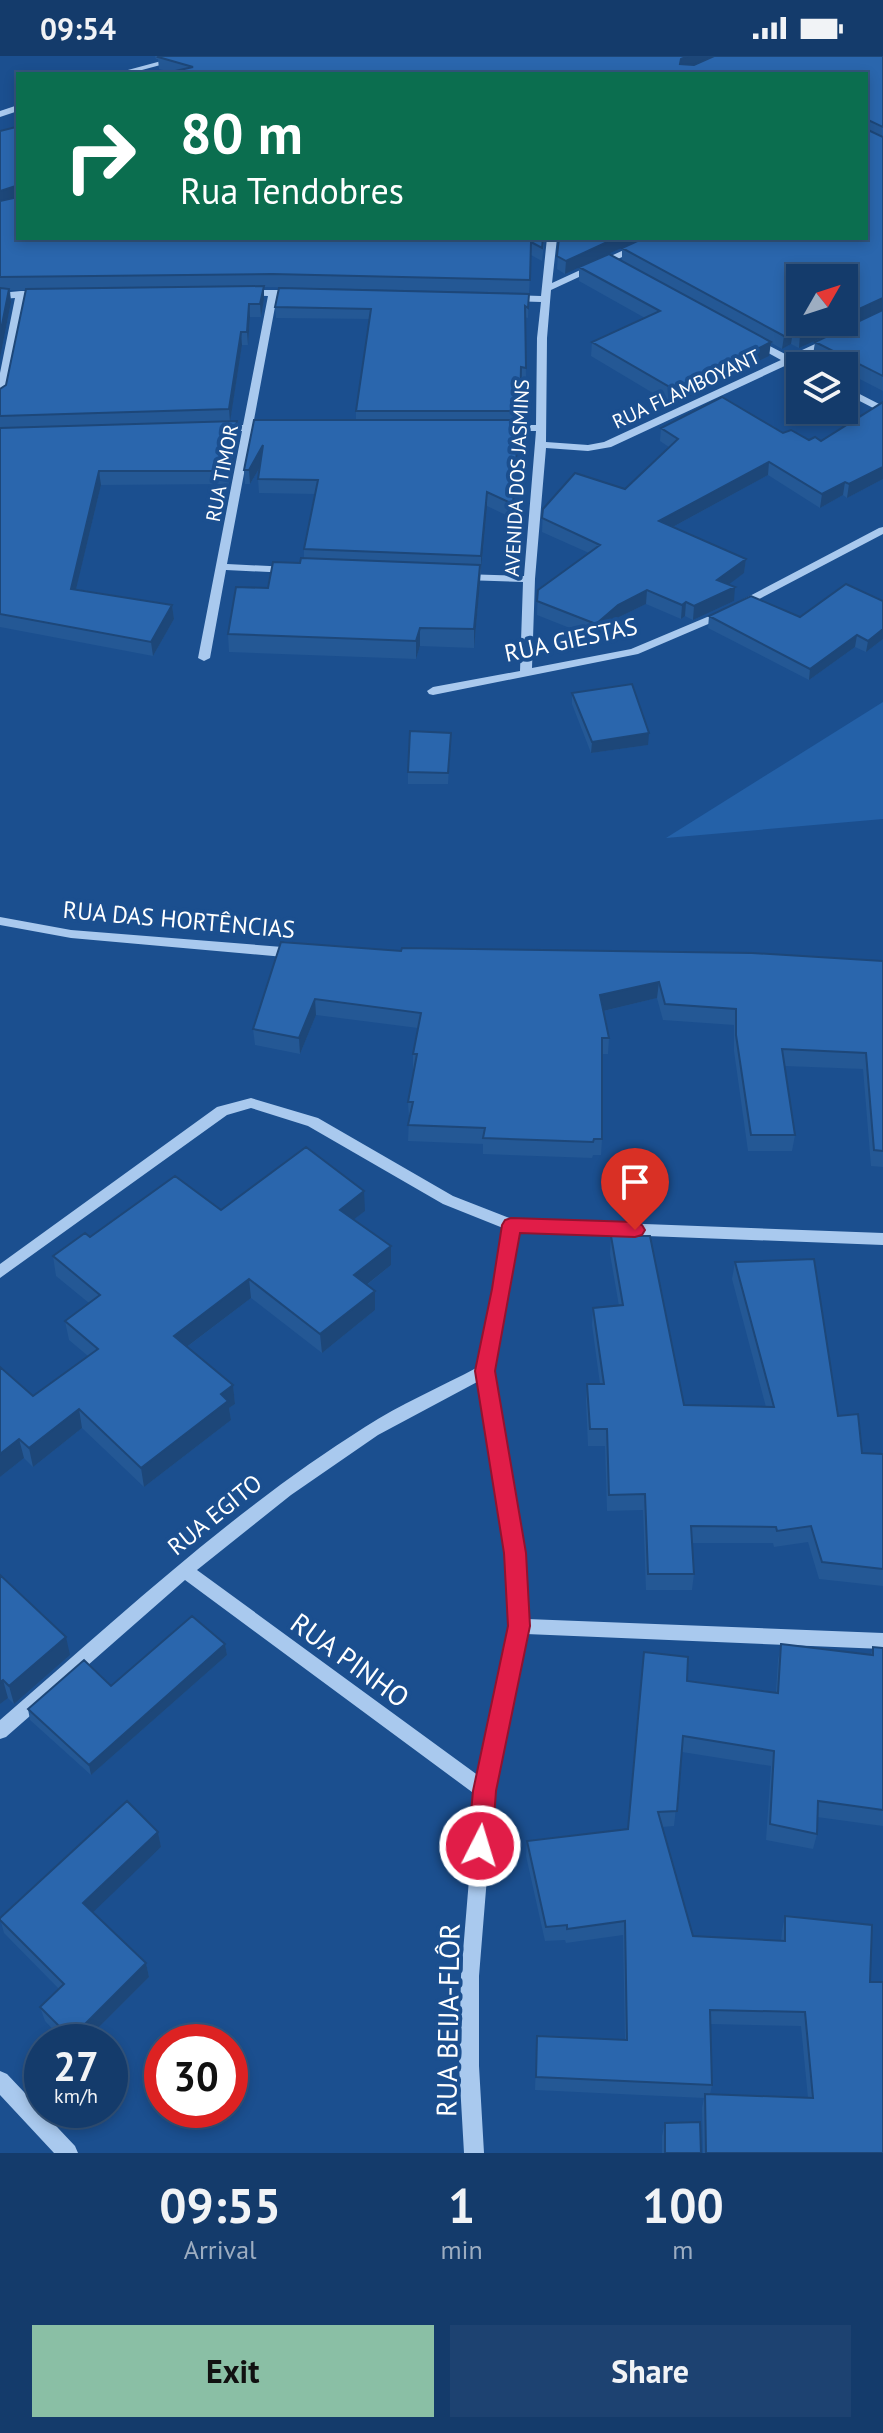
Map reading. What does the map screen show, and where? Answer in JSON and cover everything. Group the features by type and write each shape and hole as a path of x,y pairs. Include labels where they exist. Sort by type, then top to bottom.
{"street":[{"path":"125,72 190,56"},
{"name":"AVENIDA DOS JASMINS","path":"526,673 529,579 541,445 542,338 552,240"},
{"path":"498,298 546,294 654,240"},
{"path":"608,261 618,267"},
{"path":"227,293 313,293"},
{"name":"RUA TIMOR","path":"204,658 273,293"},
{"path":"0,398 21,294"},
{"path":"0,296 48,294"},
{"path":"741,334 786,358"},
{"name":"RUA FLAMBOYANT","path":"806,352 839,336"},
{"name":"RUA FLAMBOYANT","path":"541,445 588,448 607,445 786,361"},
{"path":"858,397 883,410"},
{"path":"211,429 283,427"},
{"path":"484,428 541,428"},
{"name":"RUA GIESTAS","path":"433,691 634,652 676,637 883,530"},
{"path":"223,567 310,570"},
{"path":"451,576 529,579"},
{"name":"RUA DAS HORTÊNCIAS","path":"0,921 71,934 182,946 314,954"},
{"path":"0,1272 222,1111 251,1103 313,1122 448,1200 511,1225 883,1239"},
{"name":"RUA BEIJA-FLÔR","path":"474,2153 469,2066 470,1976 485,1791 519,1626 515,1553 485,1371 511,1225"},
{"name":"RUA EGITO","path":"0,1731 185,1570 285,1490 372,1430 485,1371"},
{"name":"RUA PINHO","path":"185,1570 485,1791"},
{"path":"519,1626 883,1641"},
{"path":"0,2081 68,2153"}],"shaded area":[{"path":"883,702 883,819 666,838"}],"building":[{"path":"688,56 681,59 680,64 694,65 714,56 883,56 883,127 868,120 868,72 171,72 193,67 158,57"},
{"path":"16,127 16,186 0,191 0,131"},
{"path":"868,130 883,137 883,298 858,310 858,264 786,264 784,336 622,248 640,240 868,240"},
{"path":"16,197 16,240 543,240 542,248 531,242 530,280 272,274 0,277 0,201"},
{"path":"559,240 612,240 566,261 557,256"},
{"path":"609,254 771,342 675,390 592,342 660,311 579,267"},
{"path":"264,286 260,304 249,304 247,332 241,332 229,409 0,416 0,389 6,385 26,289"},
{"path":"0,288 9,289 0,335"},
{"path":"279,288 529,294 528,308 525,306 526,368 521,367 520,411 356,411 371,309 275,307"},
{"path":"883,310 883,376 858,364 858,352 835,352 815,342 828,336 858,336 858,322"},
{"path":"722,397 783,433 791,430 809,440 815,437 821,441 848,424 858,424 858,418 883,402 883,467 822,494 769,462 659,521 746,559 717,580 735,587 694,606 686,602 682,605 647,590 618,605 596,624 537,601 538,590 600,545 542,518 543,509 575,473 625,489 678,439 661,428"},
{"path":"254,420 519,420 513,504 487,492 481,556 304,549 318,480 258,479 263,445 249,470 244,470"},
{"path":"237,421 228,471 99,471 71,589 172,605 151,642 0,614 0,428"},
{"path":"301,558 480,565 474,629 420,628 416,641 228,634 236,587 268,588 273,562 300,563"},
{"path":"846,584 883,601 883,629 868,641 857,635 810,669 709,616 751,596 800,617"},
{"path":"632,684 649,733 592,742 572,693"},
{"path":"410,731 451,733 448,773 408,772"},
{"path":"281,942 401,951 402,948 752,953 883,961 883,1151 874,1150 866,1053 782,1049 795,1135 751,1135 736,1035 736,1009 665,1004 659,982 600,995 609,1038 602,1038 602,1139 594,1139 593,1142 483,1138 485,1128 408,1125 413,1102 408,1102 417,1054 413,1054 421,1013 315,999 299,1038 253,1029"},
{"path":"306,1147 364,1191 340,1210 391,1246 354,1275 375,1291 320,1334 249,1279 174,1336 233,1385 221,1394 228,1401 141,1468 79,1409 29,1448 19,1439 0,1454 0,1367 33,1396 98,1349 65,1321 100,1295 53,1256 85,1233 90,1237 175,1176 221,1210"},
{"path":"611,1236 650,1236 684,1405 774,1407 735,1262 814,1259 838,1416 858,1414 862,1453 883,1454 883,1569 822,1562 811,1526 777,1531 776,1527 691,1526 694,1574 648,1574 645,1494 609,1495 607,1429 590,1429 587,1384 604,1384 593,1308 623,1305"},
{"path":"0,1575 66,1637 9,1686 3,1680 0,1682"},
{"path":"192,1616 225,1644 89,1765 28,1709 84,1660 111,1686"},
{"path":"781,1644 873,1655 873,1647 883,1648 883,1810 818,1801 817,1834 770,1824 774,1751 683,1736 677,1811 658,1812 693,1936 785,1941 785,1916 872,1925 870,1982 883,1982 883,2153 706,2153 705,2094 813,2098 805,2012 710,2010 712,2085 536,2077 537,2036 627,2040 625,1921 567,1929 567,1925 546,1927 527,1841 628,1829 644,1652 688,1657 687,1681 778,1693"},
{"path":"127,1801 158,1832 83,1903 146,1963 85,2024 57,2024 40,2007 64,1984 0,1918"},
{"path":"700,2122 701,2153 665,2153 665,2123"}],"route":[{"path":"480,1846 485,1791 519,1626 515,1553 485,1371 511,1225 635,1230"}]}
